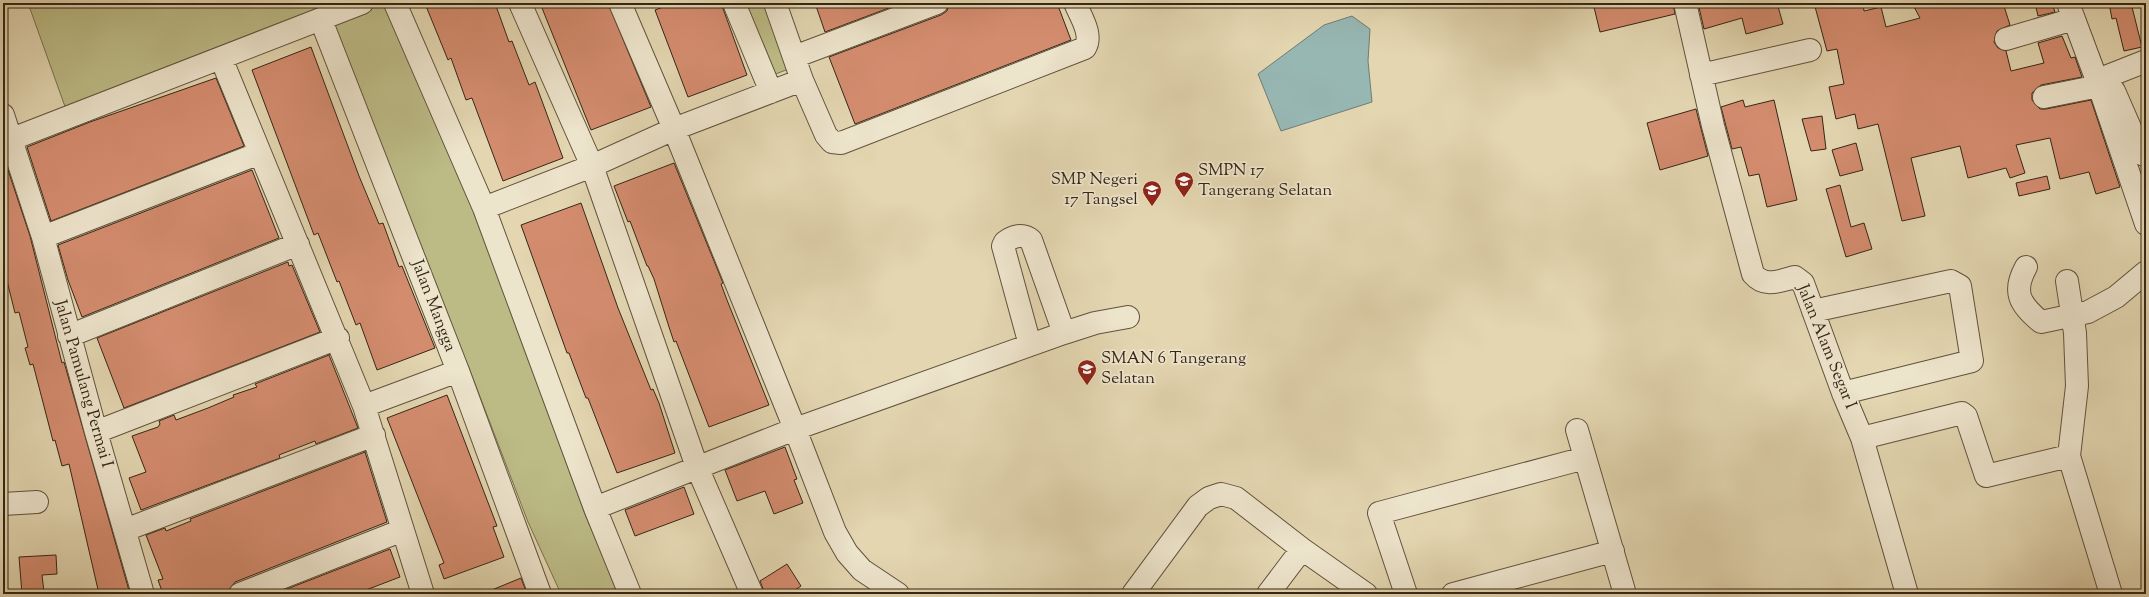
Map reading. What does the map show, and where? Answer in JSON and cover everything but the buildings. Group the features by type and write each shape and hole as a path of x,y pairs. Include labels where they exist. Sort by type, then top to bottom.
{"street":[{"path":"12,139 362,3"},
{"path":"395,3 484,208 596,508 630,594"},
{"path":"520,3 592,166 697,467 752,594"},
{"path":"620,3 674,129 835,532 847,553 862,570 898,594"},
{"path":"734,3 771,92"},
{"path":"775,3 802,80 826,135 832,142 841,143 1085,48 1089,42 1088,33 1075,3"},
{"path":"794,56 937,3"},
{"name":"Jalan Alam Segar I","path":"1685,3 1701,75 1753,274 1758,280 1768,283 1795,277 1799,278 1803,283 1843,393 1862,438 1907,594"},
{"path":"2006,39 2074,8 2103,81 2146,224"},
{"name":"Jalan Mangga","path":"321,20 458,371 540,594"},
{"path":"1701,75 1810,50"},
{"path":"221,58 338,338 364,406 424,594"},
{"path":"2044,97 2103,81 2146,61"},
{"path":"484,208 592,166 674,129 802,80"},
{"path":"2103,81 2141,153 2146,156"},
{"name":"Jalan Pamulang Permai I","path":"3,115 43,237 69,336 143,594"},
{"path":"43,237 260,153"},
{"path":"1030,345 1003,246 1005,242 1016,236 1023,236 1031,240 1064,334"},
{"path":"69,336 298,244"},
{"path":"2026,267 2019,281 2021,300 2028,312 2041,322 2088,312 2116,297 2146,272"},
{"path":"1813,311 1951,281 1960,286 1972,361 1843,393"},
{"path":"2067,281 2075,333 2077,386 2069,456 2111,594"},
{"path":"596,508 795,429 1030,345 1095,324 1128,317"},
{"path":"96,432 338,338"},
{"path":"364,406 458,371"},
{"path":"1862,438 1962,413 1966,416 1986,476 2069,456"},
{"path":"1577,430 1625,594"},
{"path":"125,530 374,435"},
{"path":"1406,594 1379,513 1585,458"},
{"path":"1133,594 1198,506 1209,498 1221,494 1236,498 1302,549 1366,594"},
{"path":"3,504 37,502"},
{"path":"240,594 403,530"},
{"path":"1268,594 1302,549"},
{"path":"1453,594 1613,551"}],"shaded area":[{"path":"28,3 390,3 474,207 586,517 619,594 561,594 528,522 469,368 315,19 68,115"},
{"path":"737,3 781,3 804,63 768,77"}],"water":[{"path":"1352,16 1370,29 1368,61 1372,102 1281,131 1258,74 1324,25"}],"place":[{"name":"SMPN 17 Tangerang Selatan","path":"1184,198"},
{"name":"SMP Negeri 17 Tangsel","path":"1152,207"},
{"name":"SMAN 6 Tangerang Selatan","path":"1087,386"}]}
